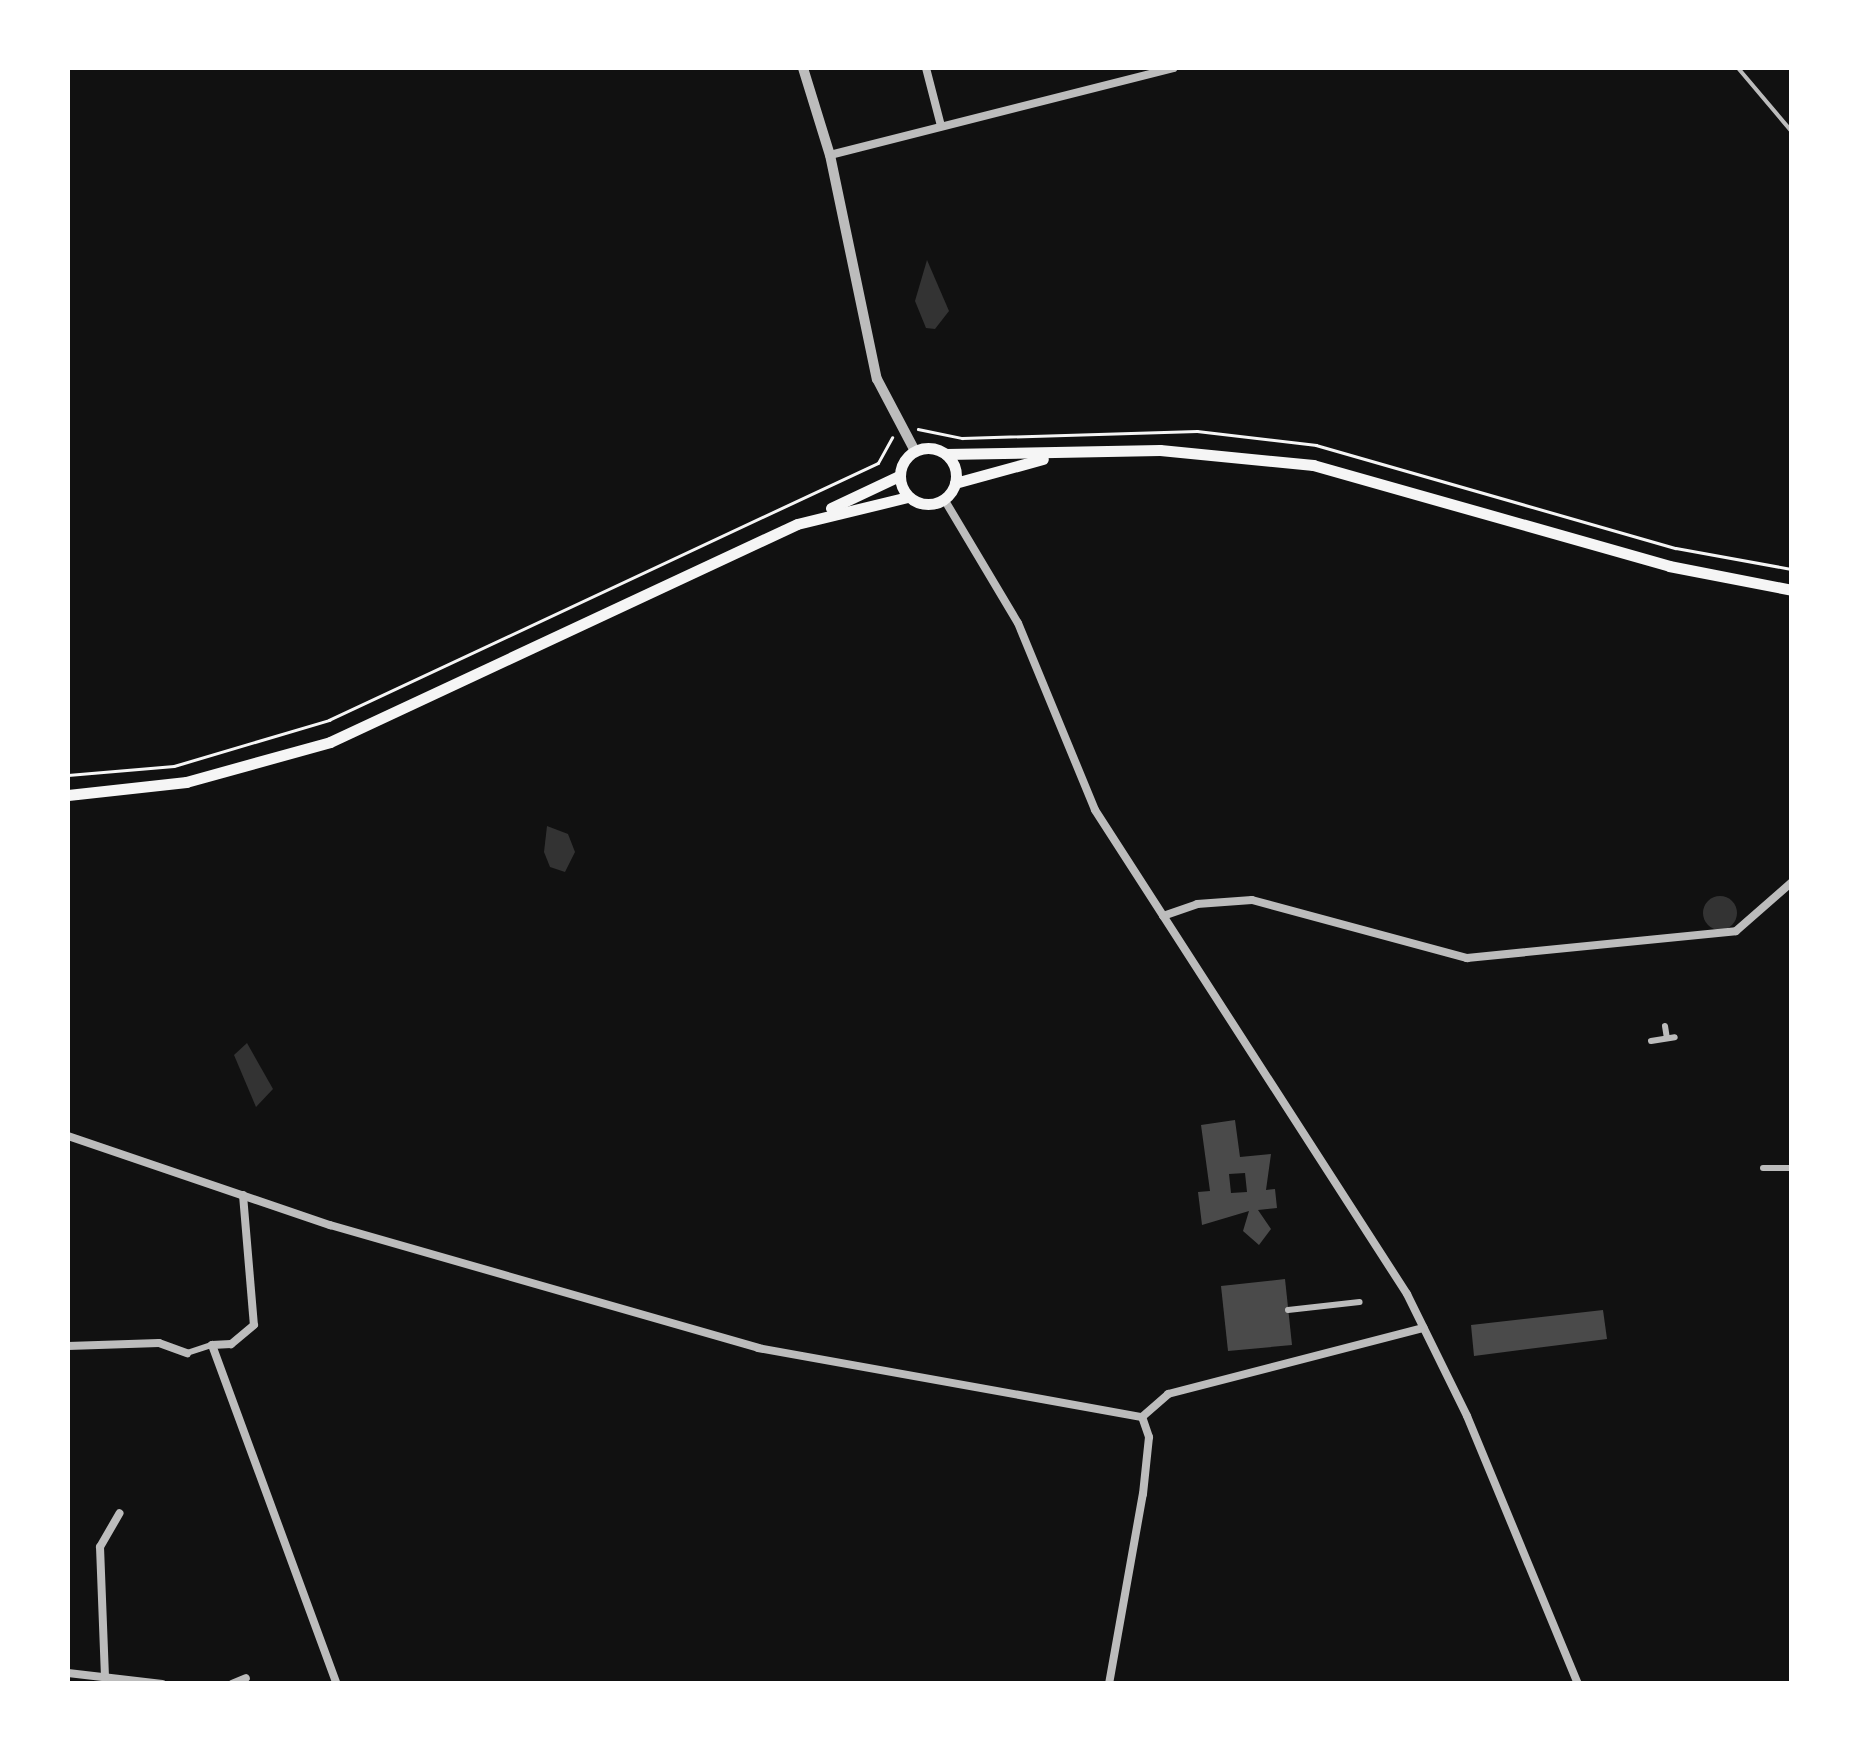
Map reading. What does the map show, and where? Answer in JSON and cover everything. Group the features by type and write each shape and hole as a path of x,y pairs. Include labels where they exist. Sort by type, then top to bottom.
{"main road":[{"path":"68,795 186,782 330,742 900,476 915,451 1062,454 1160,450 1313,464 1669,566 1792,590"},
{"path":"946,454 955,484"},
{"path":"797,524 908,496 926,504 944,500 955,484 1062,454"},
{"path":"900,476 908,496"}],"street":[{"path":"802,68 830,155 877,379 915,451"},
{"path":"926,68 940,126"},
{"path":"830,155 1174,68"},
{"path":"944,500 1018,622 1095,810 1424,1328 1578,1684"},
{"path":"1162,916 1197,904 1252,900 1467,958 1736,931 1792,882"},
{"path":"1651,1041 1671,1038 1664,1026"},
{"path":"68,1136 243,1195 758,1348 1142,1417"},
{"path":"1763,1168 1792,1168"},
{"path":"68,1346 159,1342 188,1353 231,1344 254,1325 243,1195"},
{"path":"1288,1310 1360,1302"},
{"path":"1142,1417 1168,1394 1424,1328"},
{"path":"212,1345 337,1684"},
{"path":"1109,1684 1144,1494 1149,1437 1142,1417"},
{"path":"105,1677 100,1547 120,1513"},
{"path":"68,1673 162,1684"},
{"path":"232,1684 246,1678"}],"lane":[{"path":"1738,68 1792,132"}],"path":[{"path":"68,775 174,766 330,720 878,463 892,437 920,428 962,438 1197,431 1299,442 1676,548 1792,569"}],"shaded area":[{"path":"927,260 949,311 935,329 926,328 915,301"},
{"path":"547,826 568,834 575,852 565,872 550,867 544,852"},
{"path":"1720,896 1732,901 1737,913 1732,925 1720,930 1708,925 1703,913 1708,901"},
{"path":"247,1043 273,1089 256,1107 234,1055"}],"building":[{"path":"1235,1120 1240,1157 1271,1154 1266,1190 1275,1189 1277,1208 1258,1210 1271,1229 1259,1245 1243,1231 1249,1211 1202,1225 1198,1192 1210,1191 1201,1125","holes":["1245,1173 1247,1192 1231,1193 1229,1174"]},
{"path":"1285,1279 1292,1345 1228,1351 1221,1286"},
{"path":"1603,1310 1607,1339 1474,1356 1471,1325"}]}
